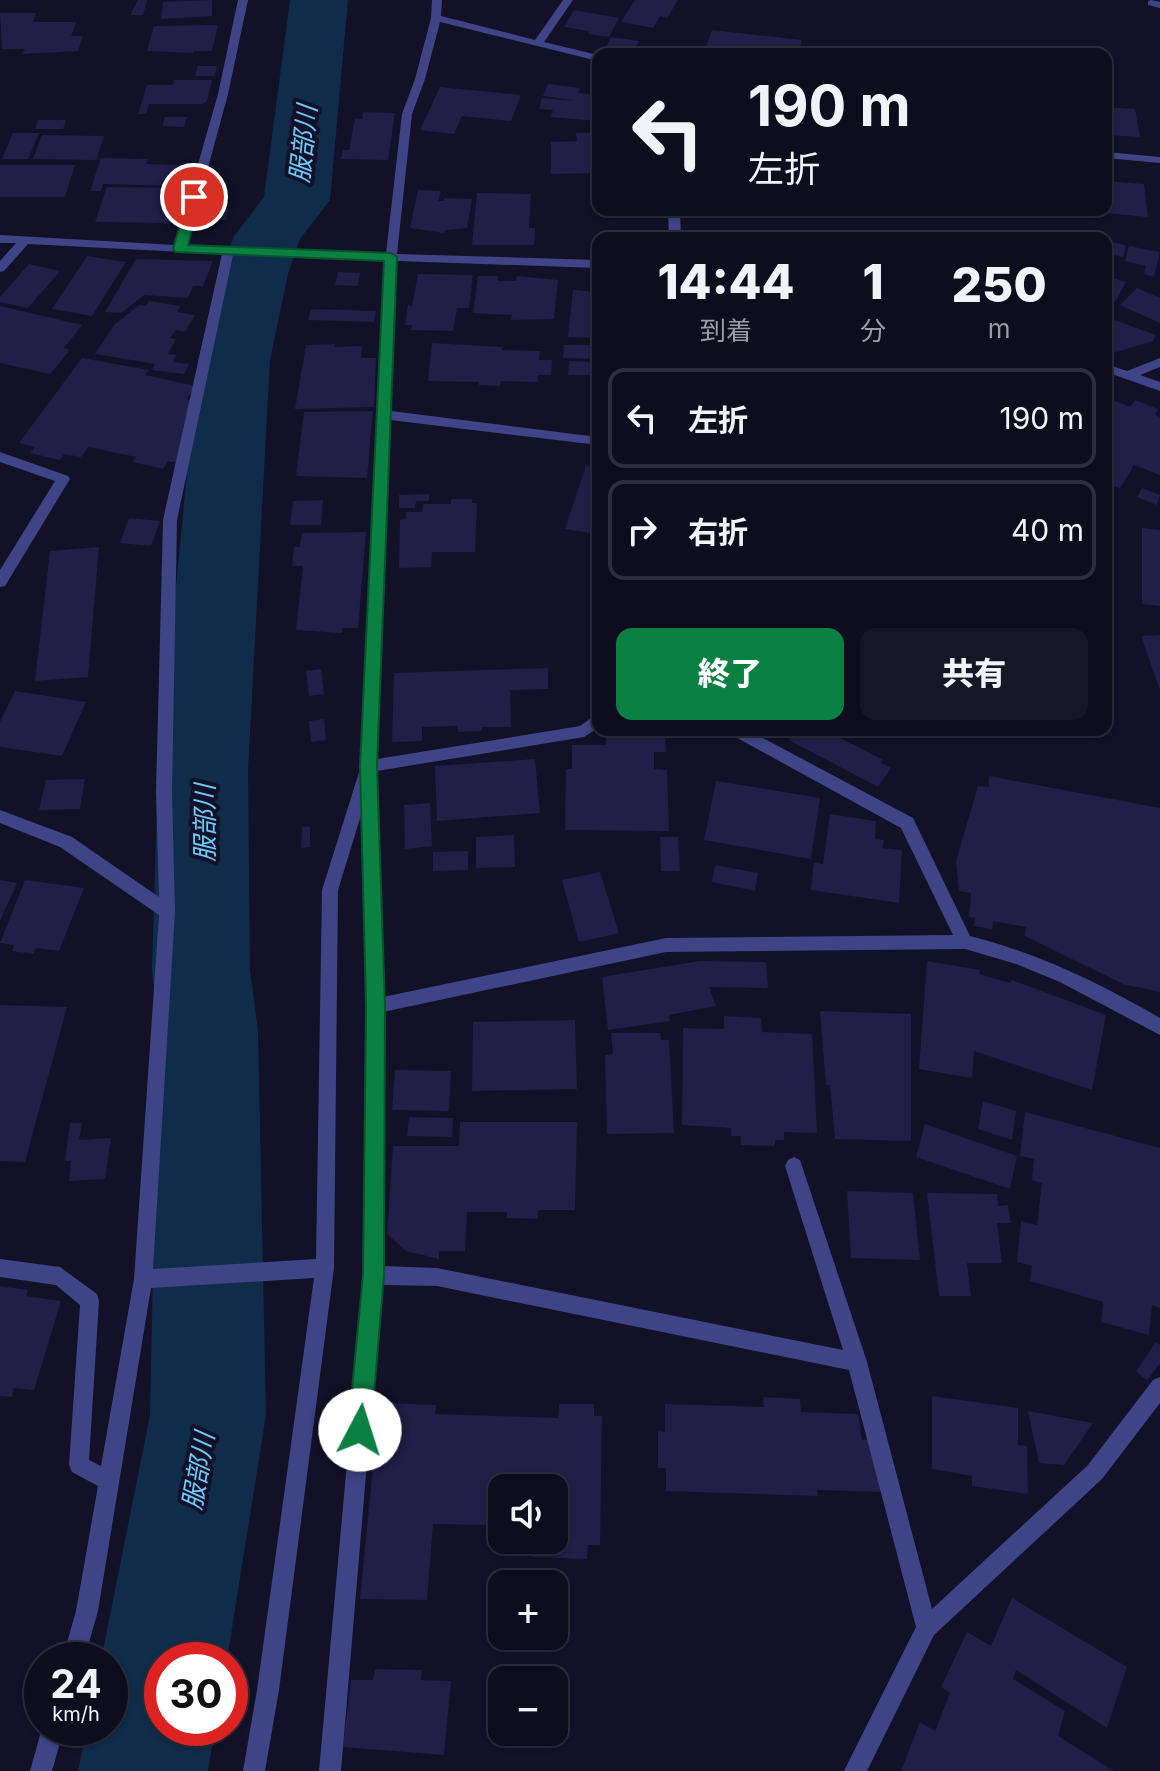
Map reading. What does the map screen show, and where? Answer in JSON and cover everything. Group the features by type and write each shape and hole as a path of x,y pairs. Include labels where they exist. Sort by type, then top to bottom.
{"street":[{"path":"180,249 223,94 243,0"},
{"path":"330,1771 373,1275 375,1006 369,766 391,257 407,114 420,79 436,18 437,0"},
{"path":"538,43 568,0"},
{"path":"436,18 592,56"},
{"path":"1112,156 1160,160"},
{"path":"0,239 180,249 592,264"},
{"path":"0,268 24,241"},
{"path":"78,1642 87,1611 143,1279 167,912 164,792 170,520 228,251"},
{"path":"1129,375 1160,362"},
{"path":"1112,370 1160,387"},
{"path":"384,415 592,440"},
{"path":"0,457 63,479 0,582"},
{"path":"369,766 584,731 592,724"},
{"path":"746,736 907,823 965,942"},
{"path":"254,1771 268,1690 322,1268 330,890 369,766"},
{"path":"0,816 66,842 167,912"},
{"path":"375,1006 666,945 965,942 1012,952 1107,996 1160,1027"},
{"path":"794,1166 857,1362 927,1628"},
{"path":"0,1268 60,1276 90,1301 79,1465 108,1480"},
{"path":"143,1279 322,1268"},
{"path":"373,1275 437,1277 857,1362"},
{"path":"855,1771 927,1628 1095,1472 1160,1387"},
{"path":"41,1771 48,1746"}],"building":[{"path":"138,0 147,0 143,15 130,15"},
{"path":"212,0 212,16 161,19 163,2"},
{"path":"635,0 678,0 667,18 660,16 653,28 621,22"},
{"path":"574,10 619,18 609,37 588,34 589,31 564,27"},
{"path":"0,13 36,13 33,22 76,22 71,36 83,36 78,51 22,54 25,49 2,49"},
{"path":"218,25 212,51 147,51 154,26"},
{"path":"712,30 802,40 800,48 705,48"},
{"path":"611,37 639,41 635,48 606,48"},
{"path":"198,66 217,66 215,76 195,76"},
{"path":"174,80 212,80 207,101 202,104 149,104 146,114 138,114 147,85 173,85"},
{"path":"548,84 580,88 578,93 592,94 592,120 550,117 553,110 539,109 542,98 579,101 543,96"},
{"path":"440,87 521,95 511,121 462,116 454,134 420,130"},
{"path":"1112,107 1135,109 1140,137 1112,135"},
{"path":"363,112 395,113 388,160 341,159 343,150 349,150 355,118 362,119"},
{"path":"165,117 187,117 184,127 162,126"},
{"path":"38,120 66,120 63,129 35,129"},
{"path":"13,133 39,133 28,159 2,159"},
{"path":"576,133 592,133 592,173 551,174 551,142 577,141"},
{"path":"42,135 104,136 96,160 33,159"},
{"path":"101,158 148,159 146,164 186,165 179,186 103,184 101,191 90,191"},
{"path":"0,165 75,165 65,197 0,197"},
{"path":"1112,181 1144,184 1148,217 1112,214"},
{"path":"107,187 182,188 172,223 95,222"},
{"path":"418,190 441,191 438,201 444,201 444,198 472,199 467,228 445,230 444,233 410,228"},
{"path":"477,193 531,194 529,228 535,228 534,245 472,245"},
{"path":"204,208 229,208 226,220 202,220"},
{"path":"1112,242 1126,245 1123,257 1112,254"},
{"path":"1129,246 1160,252 1154,277 1144,274 1146,266 1125,261"},
{"path":"87,256 126,262 92,316 52,309"},
{"path":"136,259 213,261 203,286 193,286 188,298 144,295 121,313 105,312"},
{"path":"29,264 60,271 28,308 0,302 0,297"},
{"path":"338,272 360,273 358,286 335,285"},
{"path":"418,274 473,275 469,308 457,308 453,331 411,330 412,325 405,325"},
{"path":"478,276 498,276 498,281 516,281 517,276 558,280 554,319 511,320 512,315 473,313"},
{"path":"1112,278 1126,282 1115,302 1112,301"},
{"path":"1137,288 1160,298 1160,323 1120,305"},
{"path":"573,290 592,292 592,338 568,337"},
{"path":"149,301 180,306 177,312 195,315 185,332 176,330 170,338 176,339 168,354 176,355 173,362 189,364 184,374 152,370 155,364 95,354 114,325 139,305 146,306"},
{"path":"0,306 82,325 64,348 70,350 50,374 0,363"},
{"path":"311,309 376,311 374,322 308,320"},
{"path":"1112,319 1156,335 1153,341 1112,353"},
{"path":"432,343 540,351 539,360 552,360 551,375 538,375 538,382 501,381 500,386 479,385 479,382 428,381"},
{"path":"335,344 334,347 362,346 361,358 376,358 374,407 295,409 306,345"},
{"path":"564,345 592,345 592,359 563,358"},
{"path":"82,358 149,370 145,375 196,386 187,399 198,402 182,427 193,429 183,445 194,448 183,464 168,461 163,469 132,462 136,457 88,447 81,457 64,454 60,460 30,453 35,447 19,443"},
{"path":"569,361 592,362 592,375 568,375"},
{"path":"1112,400 1130,407 1135,400 1158,409 1155,415 1160,417 1160,475 1134,465 1120,488 1112,485"},
{"path":"373,411 367,478 296,476 304,412"},
{"path":"586,466 592,467 592,533 565,529"},
{"path":"1142,488 1160,495 1157,505 1137,497"},
{"path":"429,494 429,501 416,501 415,508 399,508 399,495"},
{"path":"451,499 472,499 472,503 477,503 475,552 432,552 431,567 399,568 400,520 406,519 406,512 422,512 423,504 451,504"},
{"path":"323,500 321,525 290,525 293,501"},
{"path":"129,518 160,521 151,546 120,543"},
{"path":"1142,528 1160,530 1160,606 1142,604"},
{"path":"366,532 358,628 342,628 342,633 296,630 303,566 292,566 294,547 300,547 302,533"},
{"path":"99,547 88,677 35,681 50,551"},
{"path":"1160,635 1160,690 1141,636"},
{"path":"548,668 548,689 510,690 511,727 482,727 482,731 458,732 457,726 422,727 422,741 392,742 394,673"},
{"path":"321,669 324,694 309,696 306,671"},
{"path":"15,691 86,702 62,756 0,747 0,722"},
{"path":"324,719 326,740 311,742 309,721"},
{"path":"606,736 665,736 666,752 654,752 654,769 667,770 669,831 565,830 566,769 572,769 572,745 606,745"},
{"path":"792,736 837,736 883,760 881,763 891,768 878,787 789,740"},
{"path":"535,759 540,813 437,821 435,766"},
{"path":"989,776 1160,808 1160,992 1123,984 1025,936 1026,927 993,921 992,929 974,926 975,918 969,917 971,893 959,891 956,861 978,786 989,787"},
{"path":"85,779 80,809 39,810 46,780"},
{"path":"716,781 820,798 811,859 704,840"},
{"path":"430,803 432,846 405,849 404,805"},
{"path":"830,814 876,821 875,839 884,840 882,848 902,850 899,903 811,890 814,862 823,864"},
{"path":"310,826 310,847 301,848 302,827"},
{"path":"514,835 515,867 476,868 476,837"},
{"path":"660,837 678,837 680,871 661,871"},
{"path":"468,851 468,870 433,871 433,852"},
{"path":"715,865 758,873 755,891 712,882"},
{"path":"600,872 619,933 579,942 562,880"},
{"path":"0,880 17,883 0,921"},
{"path":"25,880 84,888 59,951 36,948 33,954 12,951 14,945 0,943"},
{"path":"700,961 766,962 768,988 709,987 716,1006 669,1015 670,1021 608,1030 602,977"},
{"path":"927,961 980,970 979,974 1010,983 1012,980 1106,1015 1092,1090 974,1051 972,1078 919,1069"},
{"path":"0,1005 67,1007 25,1162 0,1161"},
{"path":"820,1011 911,1014 911,1141 835,1139 830,1085 826,1085"},
{"path":"724,1016 761,1018 762,1032 812,1034 817,1133 784,1132 784,1140 775,1140 775,1146 741,1145 741,1136 731,1136 731,1128 682,1125 683,1028 724,1029"},
{"path":"575,1020 577,1089 472,1091 473,1022"},
{"path":"611,1033 660,1033 661,1040 669,1040 674,1133 607,1134 605,1055 613,1054"},
{"path":"395,1070 451,1071 449,1111 392,1110"},
{"path":"983,1101 1016,1111 1012,1140 978,1129"},
{"path":"1025,1112 1160,1148 1160,1308 1152,1305 1149,1335 1101,1322 1103,1302 1030,1281 1032,1266 1017,1262 1021,1221 1037,1225 1042,1183 1032,1180 1034,1159 1020,1156"},
{"path":"409,1117 453,1118 452,1137 407,1136"},
{"path":"460,1122 577,1122 575,1210 538,1210 538,1219 507,1218 507,1212 467,1212 465,1251 439,1251 439,1259 406,1251 387,1234 393,1146 459,1146"},
{"path":"70,1123 82,1123 79,1140 111,1138 105,1179 69,1181 71,1161 65,1161"},
{"path":"925,1124 1017,1156 1010,1189 916,1157"},
{"path":"847,1191 913,1193 920,1260 851,1258"},
{"path":"927,1193 997,1194 998,1206 1008,1205 1011,1223 997,1223 1002,1263 967,1263 971,1296 939,1296"},
{"path":"0,1286 28,1290 26,1296 61,1301 34,1390 14,1388 12,1397 0,1396"},
{"path":"1156,1342 1160,1345 1160,1363 1147,1381 1136,1371"},
{"path":"932,1396 1018,1408 1018,1445 1027,1446 1028,1494 972,1486 972,1476 932,1469"},
{"path":"763,1397 800,1399 801,1412 858,1414 862,1440 869,1440 881,1492 817,1490 818,1496 666,1491 666,1468 658,1468 658,1431 665,1432 665,1404 764,1407"},
{"path":"385,1403 436,1405 435,1414 558,1418 559,1404 594,1404 594,1416 602,1416 600,1545 588,1545 587,1559 533,1557 533,1554 568,1554 568,1474 488,1474 488,1525 433,1524 427,1600 360,1599 376,1436 382,1437"},
{"path":"1028,1411 1093,1423 1064,1465 1039,1463"},
{"path":"1012,1598 1127,1667 1107,1728 1016,1670 1013,1679 1065,1711 1058,1736 1114,1771 901,1771 920,1722 935,1731 950,1693 941,1687 967,1632 991,1646"},
{"path":"375,1669 422,1670 421,1680 451,1681 444,1755 343,1747 351,1680 373,1680"}],"waterway":[{"name":"服部川","path":"167,1642 208,1415 208,1031 201,970 203,771 234,360 254,274 268,236 297,200 319,0"},
{"name":"服部川","path":"143,1771 148,1746"}],"route":[{"path":"194,197 180,249 391,257 369,766 375,1006 373,1275 360,1430"}]}
